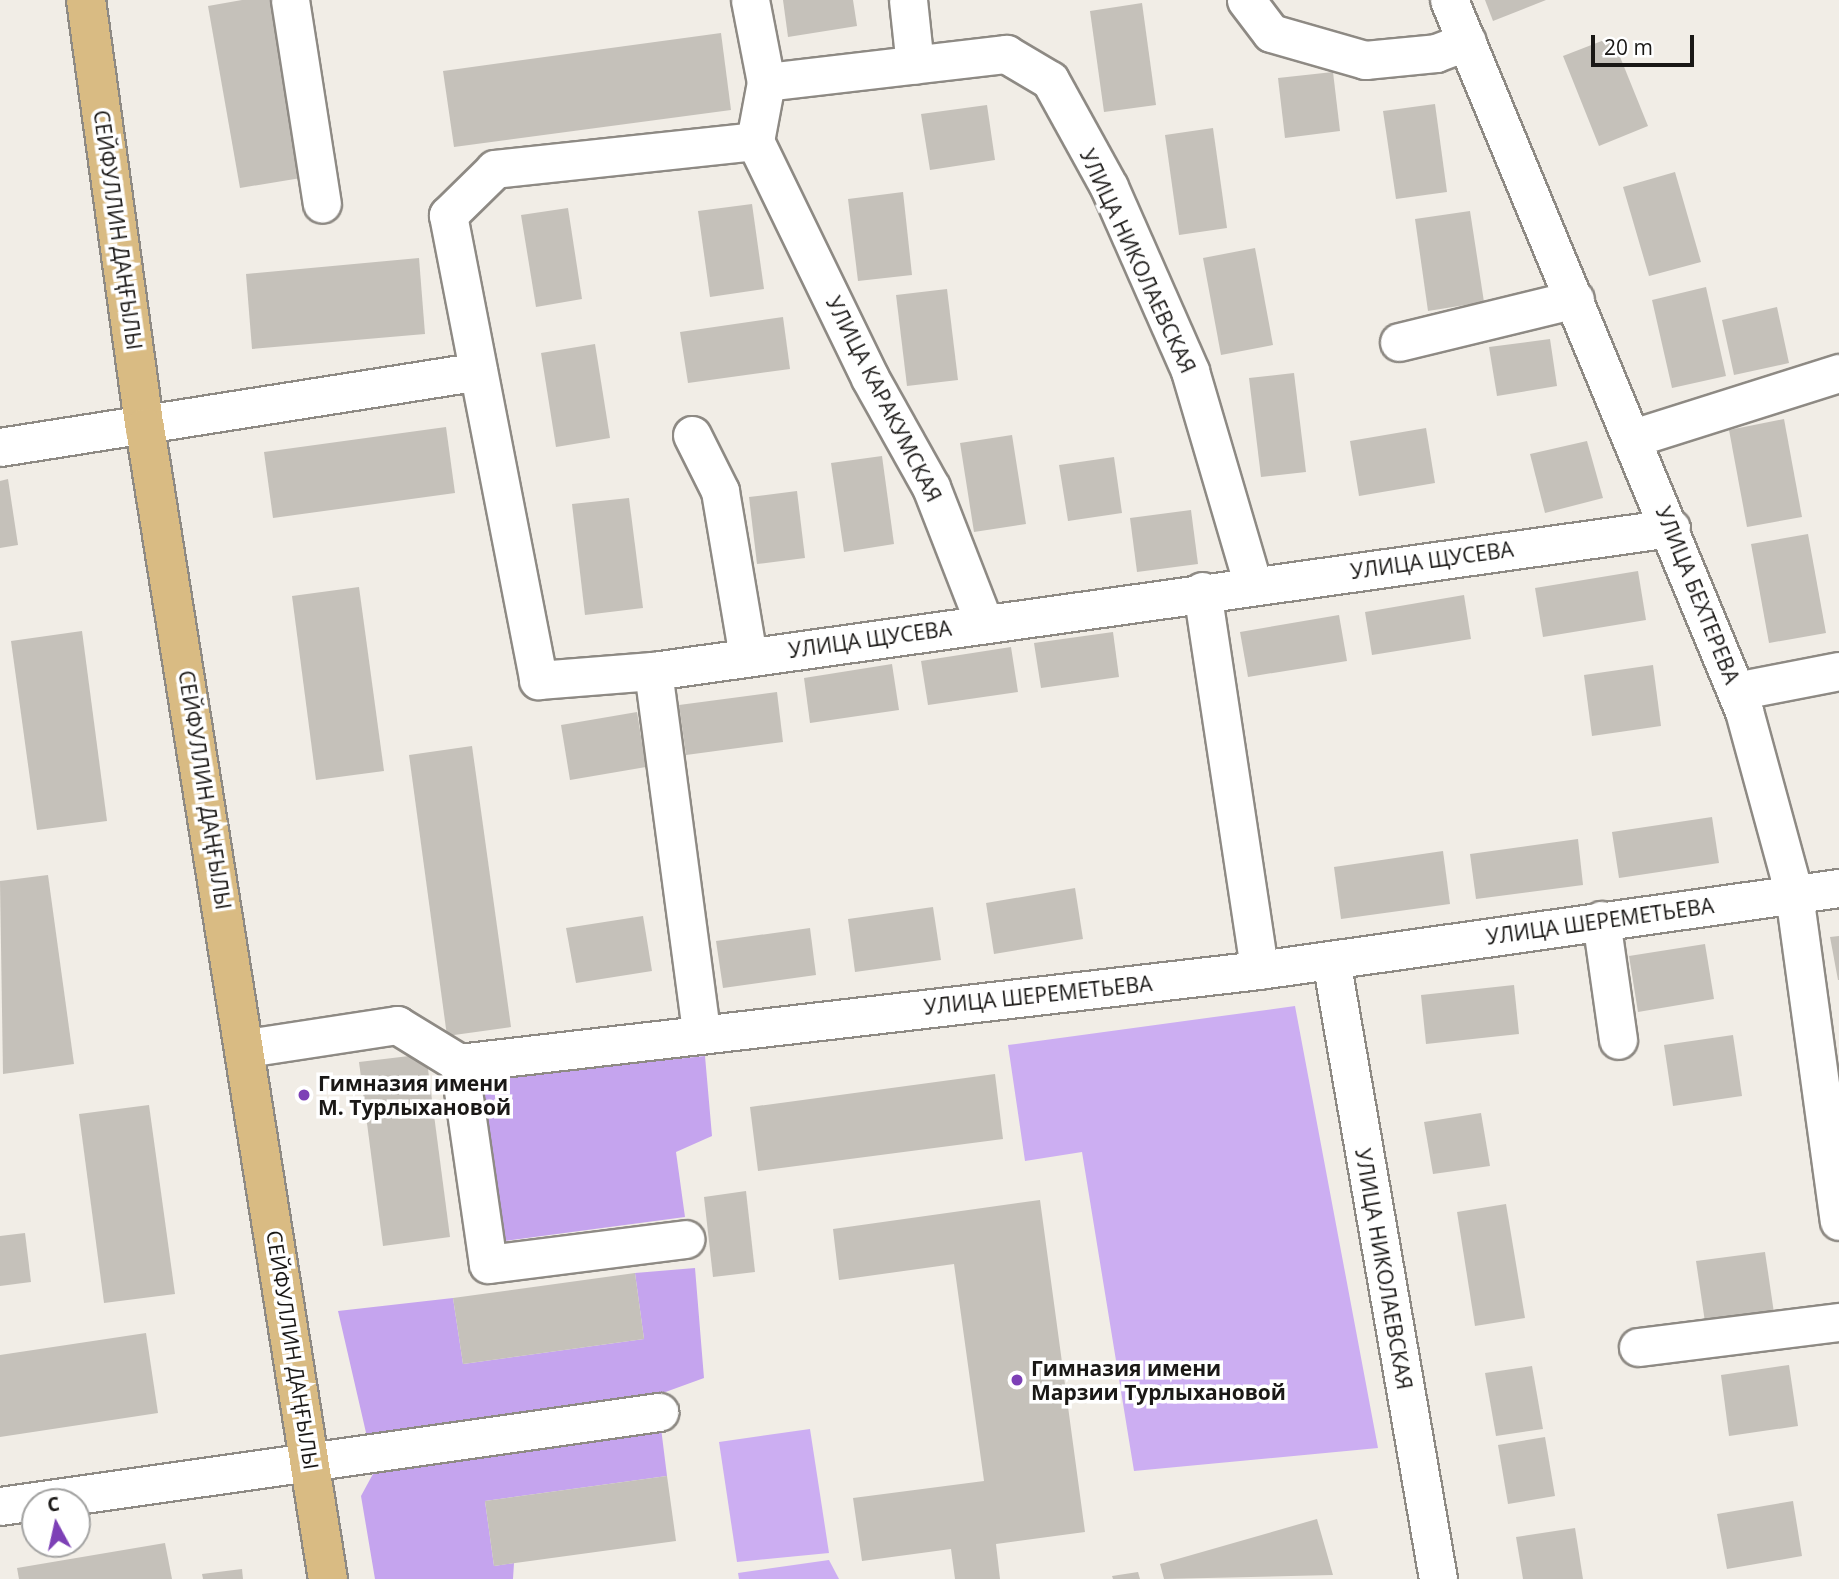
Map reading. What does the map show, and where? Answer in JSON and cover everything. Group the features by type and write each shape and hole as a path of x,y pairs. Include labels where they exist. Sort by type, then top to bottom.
{"main road":[{"name":"СЕЙФУЛЛИН ДАҢҒЫЛЫ","path":"86,0 145,428 247,1048 328,1579"}],"street":[{"path":"290,0 322,204"},
{"path":"750,0 766,82 755,141"},
{"path":"908,0 915,65"},
{"path":"1246,0 1271,33 1365,60 1436,53 1467,41"},
{"name":"УЛИЦА БЕХТЕРЕВА","path":"1449,0 1671,528 1736,691 1794,894 1839,1222"},
{"name":"УЛИЦА НИКОЛАЕВСКАЯ","path":"766,82 1006,54 1049,80 1109,187 1190,371 1253,584"},
{"name":"УЛИЦА ЩУСЕВА","path":"755,141 495,169 448,215 538,680 653,671 1202,591 1671,528"},
{"name":"УЛИЦА КАРАКУМСКАЯ","path":"755,141 870,378 931,487 984,623"},
{"path":"1399,342 1575,299"},
{"path":"0,447 145,428 478,371"},
{"path":"1633,438 1839,373"},
{"path":"692,435 720,491 748,657"},
{"path":"1202,591 1259,971"},
{"path":"653,671 701,1033"},
{"path":"1736,691 1839,671"},
{"name":"УЛИЦА ШЕРЕМЕТЬЕВА","path":"459,1063 701,1033 1259,971 1839,888"},
{"path":"1601,920 1618,1040"},
{"name":"УЛИЦА НИКОЛАЕВСКАЯ","path":"1331,960 1438,1579"},
{"path":"247,1048 397,1025 459,1063 488,1264 685,1239"},
{"path":"1638,1347 1839,1322"},
{"path":"0,1506 309,1459 659,1412"}],"shaded area":[{"path":"1295,1006 1378,1448 1134,1471 1082,1152 1025,1161 1008,1045"},
{"path":"705,1056 712,1136 676,1152 685,1217 505,1241 481,1079"},
{"path":"695,1268 704,1378 660,1394 367,1437 338,1311 453,1298 463,1364 644,1339 635,1273"},
{"path":"659,1412 667,1476 485,1501 494,1566 514,1563 513,1579 375,1579 361,1496 387,1448"},
{"path":"810,1429 829,1553 737,1562 719,1442"},
{"path":"829,1560 839,1579 739,1579 738,1573"}],"building":[{"path":"242,0 276,0 307,177 240,188 208,6"},
{"path":"783,0 853,0 857,26 788,37"},
{"path":"1485,0 1546,0 1493,21"},
{"path":"1142,3 1156,105 1104,112 1090,11"},
{"path":"721,33 731,110 454,147 443,71"},
{"path":"1612,37 1648,126 1599,146 1563,56"},
{"path":"1333,72 1340,131 1285,138 1278,78"},
{"path":"1435,104 1447,192 1396,199 1383,111"},
{"path":"987,105 995,160 930,170 921,114"},
{"path":"1213,128 1227,228 1179,235 1165,135"},
{"path":"1675,172 1701,262 1649,276 1623,187"},
{"path":"903,192 912,275 858,281 848,199"},
{"path":"752,204 764,289 710,297 698,211"},
{"path":"568,208 582,299 536,307 521,215"},
{"path":"1470,211 1484,302 1428,311 1415,219"},
{"path":"1255,248 1273,345 1221,355 1203,258"},
{"path":"419,258 425,334 252,349 246,274"},
{"path":"1706,287 1726,376 1672,388 1652,300"},
{"path":"947,289 958,380 907,386 896,295"},
{"path":"1777,307 1789,363 1734,375 1722,320"},
{"path":"783,317 790,369 688,383 680,332"},
{"path":"1550,339 1557,386 1497,396 1489,347"},
{"path":"595,344 610,438 556,447 541,353"},
{"path":"1294,373 1306,472 1261,477 1249,378"},
{"path":"1784,419 1802,517 1747,527 1729,430"},
{"path":"446,427 455,493 273,518 264,452"},
{"path":"1426,428 1435,483 1359,496 1350,441"},
{"path":"1012,435 1026,524 974,532 960,443"},
{"path":"1587,441 1603,498 1545,513 1530,454"},
{"path":"882,456 894,544 844,552 831,463"},
{"path":"1114,457 1122,513 1068,521 1059,465"},
{"path":"8,479 18,545 0,548 0,481"},
{"path":"797,491 805,558 757,564 749,497"},
{"path":"629,498 643,608 585,615 572,504"},
{"path":"1191,510 1198,564 1137,572 1130,518"},
{"path":"1808,534 1826,633 1769,643 1751,544"},
{"path":"1638,571 1646,620 1543,637 1535,588"},
{"path":"359,587 384,771 316,780 292,596"},
{"path":"1464,595 1471,639 1372,655 1365,612"},
{"path":"1339,615 1347,661 1248,677 1240,632"},
{"path":"82,631 107,821 37,830 11,641"},
{"path":"1113,632 1119,677 1041,688 1034,643"},
{"path":"1011,647 1018,692 928,705 921,661"},
{"path":"892,664 899,710 810,723 804,678"},
{"path":"1653,665 1661,726 1592,736 1584,675"},
{"path":"777,692 783,742 686,755 679,705"},
{"path":"637,712 646,767 570,780 561,725"},
{"path":"472,746 511,1027 447,1036 409,755"},
{"path":"1712,817 1719,863 1619,878 1612,832"},
{"path":"1578,839 1583,885 1476,899 1470,854"},
{"path":"1443,851 1450,904 1341,919 1334,867"},
{"path":"48,875 74,1064 3,1074 0,881"},
{"path":"1075,888 1083,939 994,954 986,903"},
{"path":"933,907 941,960 855,972 848,919"},
{"path":"643,916 652,971 576,983 566,928"},
{"path":"810,928 816,975 723,988 716,941"},
{"path":"1839,936 1839,980 1838,980 1830,937"},
{"path":"1705,944 1714,999 1638,1012 1629,956"},
{"path":"1514,985 1519,1034 1426,1044 1421,995"},
{"path":"1733,1035 1742,1096 1673,1106 1664,1045"},
{"path":"426,1054 450,1237 383,1246 359,1062"},
{"path":"995,1074 1003,1139 758,1171 750,1107"},
{"path":"149,1105 175,1294 104,1303 79,1114"},
{"path":"1481,1113 1490,1166 1433,1174 1424,1122"},
{"path":"746,1191 755,1272 713,1277 704,1197"},
{"name":"Гимназия имени Марзии Турлыхановой","path":"1040,1200 1085,1532 996,1544 1000,1579 955,1579 951,1549 862,1561 853,1498 984,1481 954,1264 839,1280 833,1229"},
{"path":"1506,1204 1525,1318 1475,1326 1457,1212"},
{"path":"25,1233 31,1282 0,1286 0,1236"},
{"path":"1765,1252 1774,1313 1705,1322 1696,1261"},
{"path":"635,1273 644,1339 463,1364 453,1298"},
{"path":"146,1333 158,1413 0,1437 0,1355"},
{"path":"1789,1365 1798,1426 1729,1436 1721,1375"},
{"path":"1532,1366 1543,1429 1496,1436 1485,1373"},
{"path":"1545,1437 1555,1496 1508,1504 1498,1445"},
{"path":"667,1476 676,1541 494,1566 485,1501"},
{"path":"1793,1501 1802,1556 1727,1569 1717,1514"},
{"path":"1317,1519 1333,1575 1164,1579 1160,1564"},
{"path":"1575,1528 1583,1579 1523,1579 1516,1537"},
{"path":"165,1543 172,1579 19,1579 17,1568 91,1558 91,1556"},
{"path":"242,1569 243,1579 203,1579 202,1574"},
{"path":"1138,1572 1140,1579 1113,1579 1112,1576"}],"place":[{"name":"Гимназия имени М. Турлыхановой","path":"304,1095"},
{"name":"Гимназия имени Марзии Турлыхановой","path":"1017,1380"}]}
